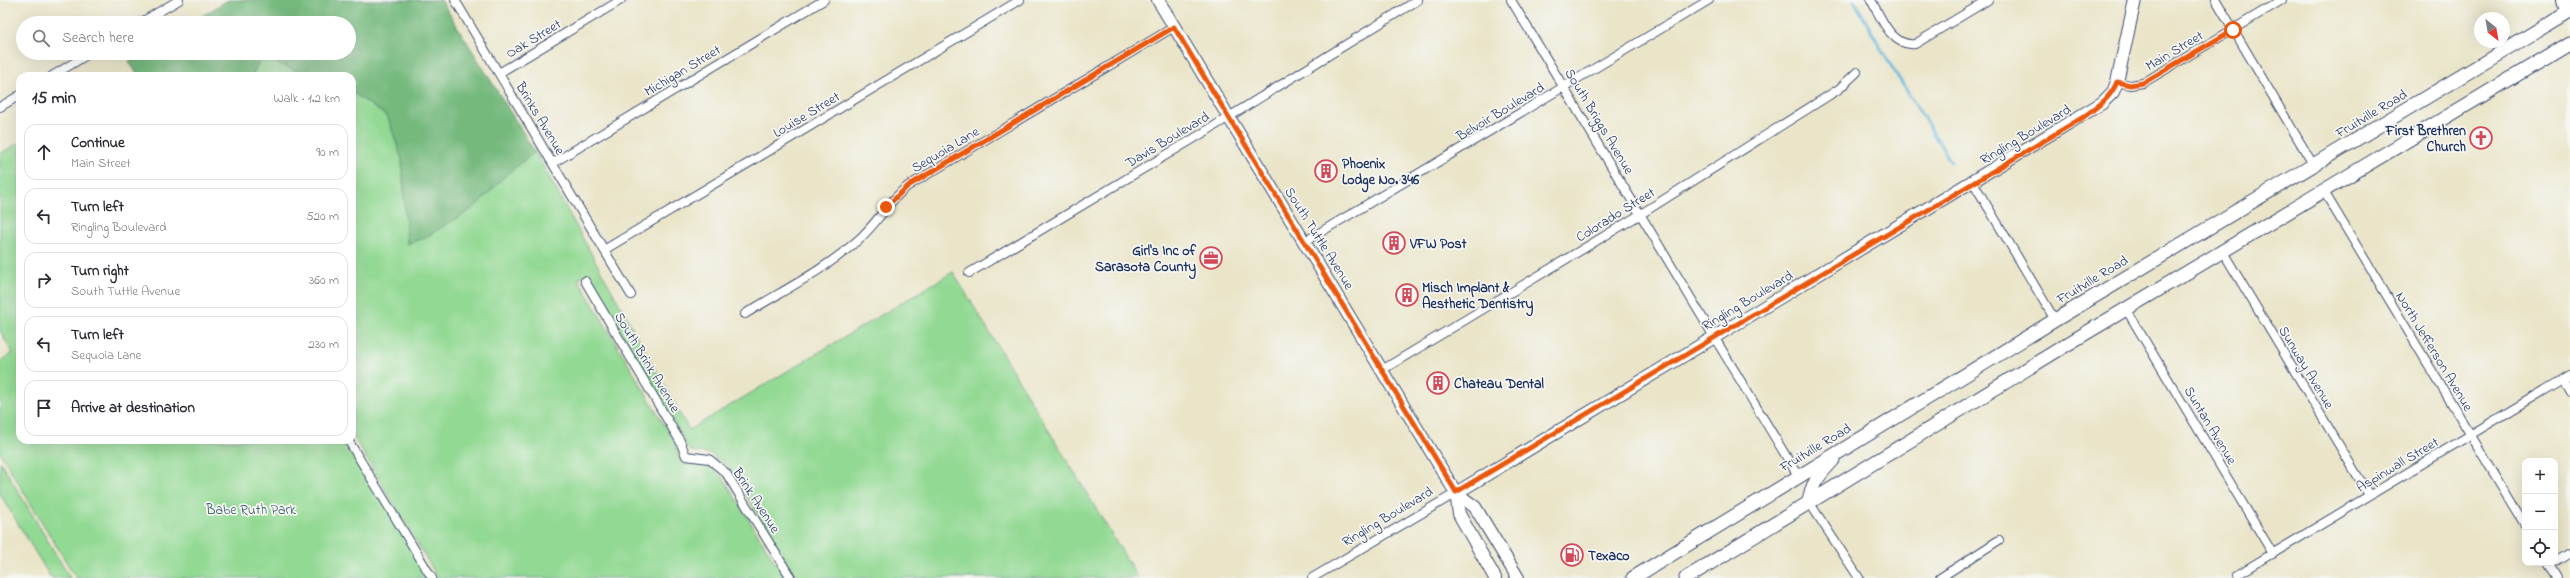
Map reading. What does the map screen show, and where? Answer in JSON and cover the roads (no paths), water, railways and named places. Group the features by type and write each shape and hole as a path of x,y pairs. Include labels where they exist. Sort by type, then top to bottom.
{"main road":[{"name":"Fruitville Road","path":"1633,578 2055,320 2314,166 2570,11"},
{"path":"1686,578 2126,309 2570,43"},
{"path":"1809,502 1810,490 1819,475 1846,447"}],"street":[{"path":"152,16 179,0"},
{"name":"Brinks Avenue","path":"455,0 604,250"},
{"name":"Oak Street","path":"499,73 621,0"},
{"name":"Michigan Street","path":"553,163 824,0"},
{"name":"Louise Street","path":"604,250 1020,0"},
{"name":"South Tuttle Avenue","path":"1158,0 1456,492"},
{"name":"Davis Boulevard","path":"970,273 1418,0"},
{"name":"South Briggs Avenue","path":"1511,0 1565,87 1798,476"},
{"name":"Belvoir Boulevard","path":"1304,242 1709,0"},
{"path":"1871,0 1890,33 1900,42 1915,44 1988,0"},
{"name":"Ringling Boulevard","path":"1312,578 2102,104 2113,92 2117,82 2135,0"},
{"path":"2216,0 2314,166"},
{"name":"Main Street","path":"2117,82 2130,85 2143,83 2282,0"},
{"path":"2564,0 2570,11"},
{"name":"Sequoia Lane","path":"745,314 849,249 869,229 893,199 908,186 1174,27"},
{"path":"59,72 78,60"},
{"name":"Colorado Street","path":"1382,370 1641,214 1839,89 1857,72"},
{"path":"0,107 16,97"},
{"path":"1973,182 2055,320"},
{"name":"North Jefferson Avenue","path":"2323,190 2522,520"},
{"name":"South Brink Avenue","path":"604,250 631,295"},
{"name":"Sunway Avenue","path":"2223,252 2369,495"},
{"name":"South Brink Avenue","path":"585,282 680,441 686,456"},
{"name":"Suntan Avenue","path":"2126,309 2273,554"},
{"path":"2566,377 2570,391"},
{"name":"Aspinwall Street","path":"2237,576 2566,377"},
{"path":"350,444 432,578"},
{"name":"Brink Avenue","path":"686,456 709,459 726,473 791,578"},
{"path":"1456,492 1459,514 1495,578"},
{"path":"1456,492 1475,507 1518,578"},
{"path":"1809,502 1859,578"},
{"path":"1940,578 1999,540"},
{"path":"2558,559 2570,552"},
{"path":"2552,566 2555,577"}],"waterway":[{"path":"1854,0 1885,56 1951,162"}],"place":[{"name":"First Brethren Church","path":"2481,138"},
{"name":"Phoenix Lodge No. 346","path":"1326,171"},
{"name":"VFW Post","path":"1394,243"},
{"name":"Girl's Inc of Sarasota County","path":"1211,258"},
{"name":"Misch Implant & Aesthetic Dentistry","path":"1407,295"},
{"name":"Chateau Dental","path":"1438,383"},
{"name":"Texaco","path":"1572,555"}],"park label":[{"name":"Babe Ruth Park","path":"251,509"}]}
